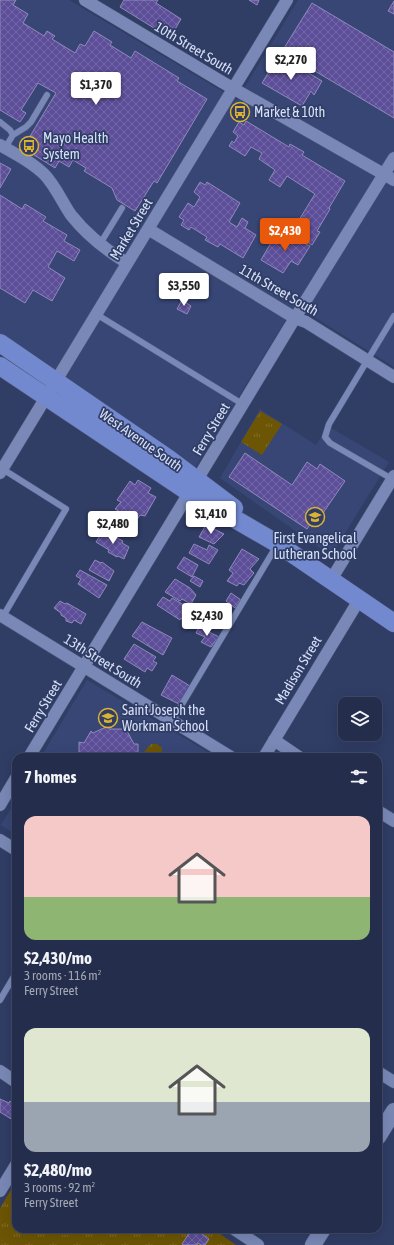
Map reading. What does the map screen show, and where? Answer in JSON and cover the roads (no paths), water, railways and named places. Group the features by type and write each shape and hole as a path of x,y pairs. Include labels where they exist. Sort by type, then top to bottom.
{"main road":[{"name":"West Avenue South","path":"0,344 57,381 194,487"},
{"name":"West Avenue South","path":"0,366 47,397 194,487 394,623"}],"street":[{"name":"Market Street","path":"1,470 57,381 96,314 287,0"},
{"name":"10th Street South","path":"90,1 233,89 389,177"},
{"path":"2,146 33,164 45,175 72,215 108,251 127,263"},
{"name":"Ferry Street","path":"31,753 296,318 389,177 394,158"},
{"name":"11th Street South","path":"148,229 296,318 306,322 394,377"},
{"path":"331,580 393,478"},
{"name":"Madison Street","path":"266,753 359,600"},
{"name":"13th Street South","path":"1,617 224,753"},
{"path":"274,740 293,753"},
{"path":"0,805 12,785"},
{"path":"382,813 394,821"},
{"path":"0,840 12,848"},
{"path":"0,1071 12,1079"},
{"path":"382,1074 394,1082"},
{"path":"382,1130 394,1111"},
{"path":"0,1191 12,1172"},
{"path":"240,1233 258,1245"},
{"path":"313,1245 320,1233"}],"lane":[{"path":"2,146 13,135 31,122 47,94"},
{"path":"0,122 10,130 13,135"},
{"path":"100,244 122,208"},
{"path":"96,314 244,405"},
{"path":"393,478 330,443 325,437 329,424 394,316"},
{"path":"1,470 66,509 1,617"},
{"path":"172,721 278,544"},
{"path":"0,1000 12,980"}],"place":[{"name":"Market & 10th","path":"240,112"},
{"name":"Mayo Health System","path":"29,146"},
{"name":"First Evangelical Lutheran School","path":"315,517"},
{"name":"Saint Joseph the Workman School","path":"108,718"}]}
